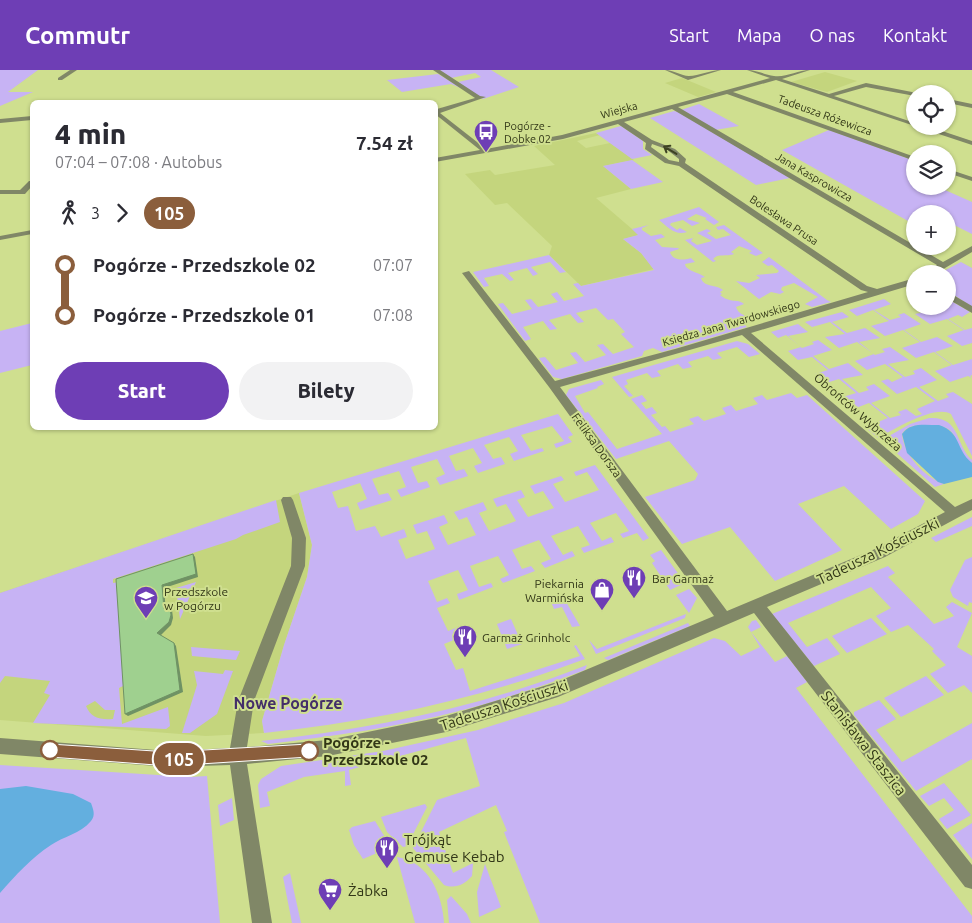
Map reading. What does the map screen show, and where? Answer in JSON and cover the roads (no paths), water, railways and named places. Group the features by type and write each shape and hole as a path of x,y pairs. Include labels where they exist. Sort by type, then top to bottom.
{"street":[{"path":"60,79 74,70"},
{"path":"436,70 481,98 438,112"},
{"path":"668,70 688,78 718,70"},
{"path":"750,70 906,122"},
{"name":"Wiejska","path":"438,159 563,137 807,70"},
{"path":"829,96 866,85 906,92"},
{"name":"Tadeusza Różewicza","path":"728,92 906,156"},
{"path":"956,105 972,106"},
{"name":"Jana Kasprowicza","path":"673,107 941,265"},
{"path":"438,114 485,151"},
{"path":"0,121 30,118"},
{"name":"Bolesława Prusa","path":"619,122 650,142 663,145 680,156 683,159 681,164"},
{"path":"949,135 972,143"},
{"name":"Bolesława Prusa","path":"650,142 647,146 649,150 667,162 681,164 864,288 877,292"},
{"path":"956,173 972,179"},
{"path":"0,192 22,192 30,185"},
{"path":"0,238 30,232"},
{"path":"945,265 972,249"},
{"name":"Feliksa Dorsza","path":"466,273 553,386 725,619"},
{"name":"Księdza Jana Twardowskiego","path":"553,386 906,284"},
{"path":"956,300 972,310"},
{"name":"Obrońców Wybrzeża","path":"744,332 954,514"},
{"path":"262,923 237,756 246,701 298,566 299,538 286,500"},
{"name":"Tadeusza Kościuszki","path":"0,746 169,759 237,756 328,748 446,724 558,690 880,553 972,504"},
{"name":"Stanisława Staszica","path":"757,606 972,880"}],"water":[{"path":"918,425 939,425 951,432 972,463 972,477 944,484 938,482 907,453 902,434 905,430"},
{"path":"26,786 73,794 91,803 94,812 91,821 87,825 37,855 0,893 0,789"}],"place":[{"name":"Pogórze - Dobke 02","path":"486,153"},
{"name":"Bar Garmaż","path":"634,599"},
{"name":"Piekarnia Warmińska","path":"602,611"},
{"name":"Przedszkole w Pogórzu","path":"146,619"},
{"name":"Garmaż Grinholc","path":"465,658"},
{"name":"Pogórze - Przedszkole 02","path":"309,751"},
{"name":"Trójkąt Gemuse Kebab","path":"387,869"},
{"name":"Żabka","path":"330,911"}],"district":[{"name":"Nowe Pogórze","path":"288,703"}]}
